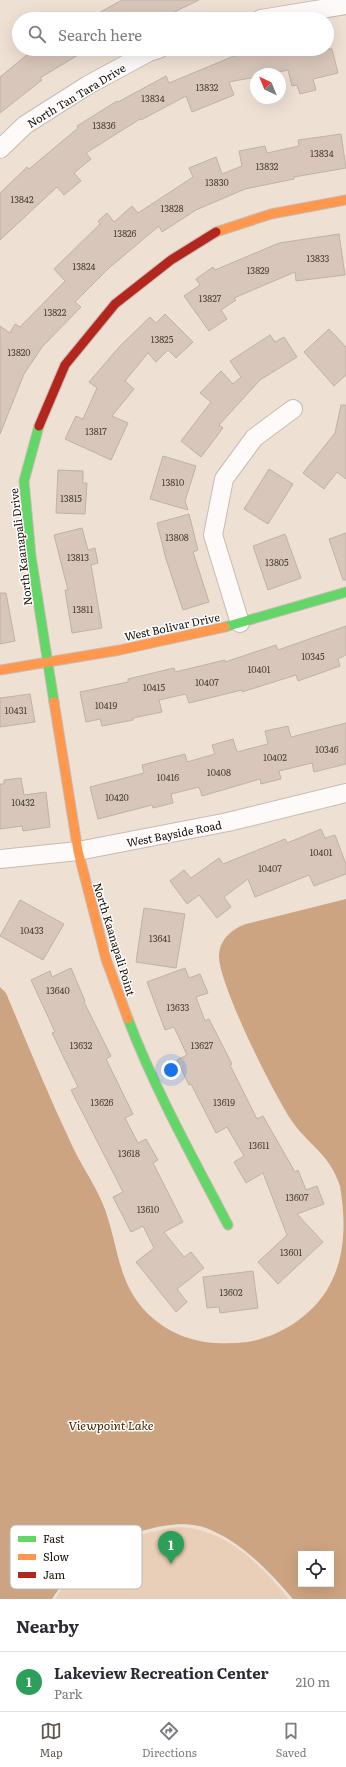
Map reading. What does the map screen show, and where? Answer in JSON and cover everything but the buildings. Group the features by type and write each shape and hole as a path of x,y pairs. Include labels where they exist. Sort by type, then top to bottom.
{"street":[{"path":"297,12 346,5"},
{"name":"North Tan Tara Drive","path":"0,149 25,125 88,85 141,56"},
{"name":"North Kaanapali Drive","path":"48,663 31,556 24,481 36,432 65,365 115,304 171,260 220,230 271,214 346,200"},
{"path":"240,623 213,535 224,480 254,438 293,409"},
{"name":"West Bolivar Drive","path":"0,670 48,663 179,637 240,623 346,592"},
{"name":"North Kaanapali Point","path":"48,663 78,851 106,959 128,1021 161,1094 228,1225"},
{"name":"West Bayside Road","path":"0,858 78,851 228,822 346,793"}],"shaded area":[{"path":"179,1527 196,1529 227,1541 254,1561 289,1599 55,1599 62,1589 142,1589 142,1534"}],"water":[{"name":"Viewpoint Lake","path":"346,899 346,1599 293,1599 254,1558 231,1541 206,1528 178,1524 142,1531 142,1525 10,1525 10,1589 59,1589 52,1599 0,1599 0,987 6,993 45,1086 74,1149 102,1202 108,1218 125,1280 132,1294 155,1320 187,1338 211,1343 247,1342 271,1336 293,1324 312,1309 327,1290 338,1265 344,1226 340,1186 331,1166 320,1152 300,1132 274,1091 237,1014 227,989 221,969 219,955 224,939 232,932 246,924"}],"traffic: fast":[{"path":"39,426 24,481 31,556 54,702"},
{"path":"225,627 346,592"},
{"path":"128,1019 162,1098 228,1225"}],"traffic: slow":[{"path":"216,232 271,214 346,200"},
{"path":"0,670 120,650 225,627"},
{"path":"54,702 78,851 106,959 128,1019"}],"traffic: jam":[{"path":"39,426 65,365 115,304 171,260 216,232"}],"place":[{"name":"Lakeview Recreation Center","path":"171,1564"}]}
